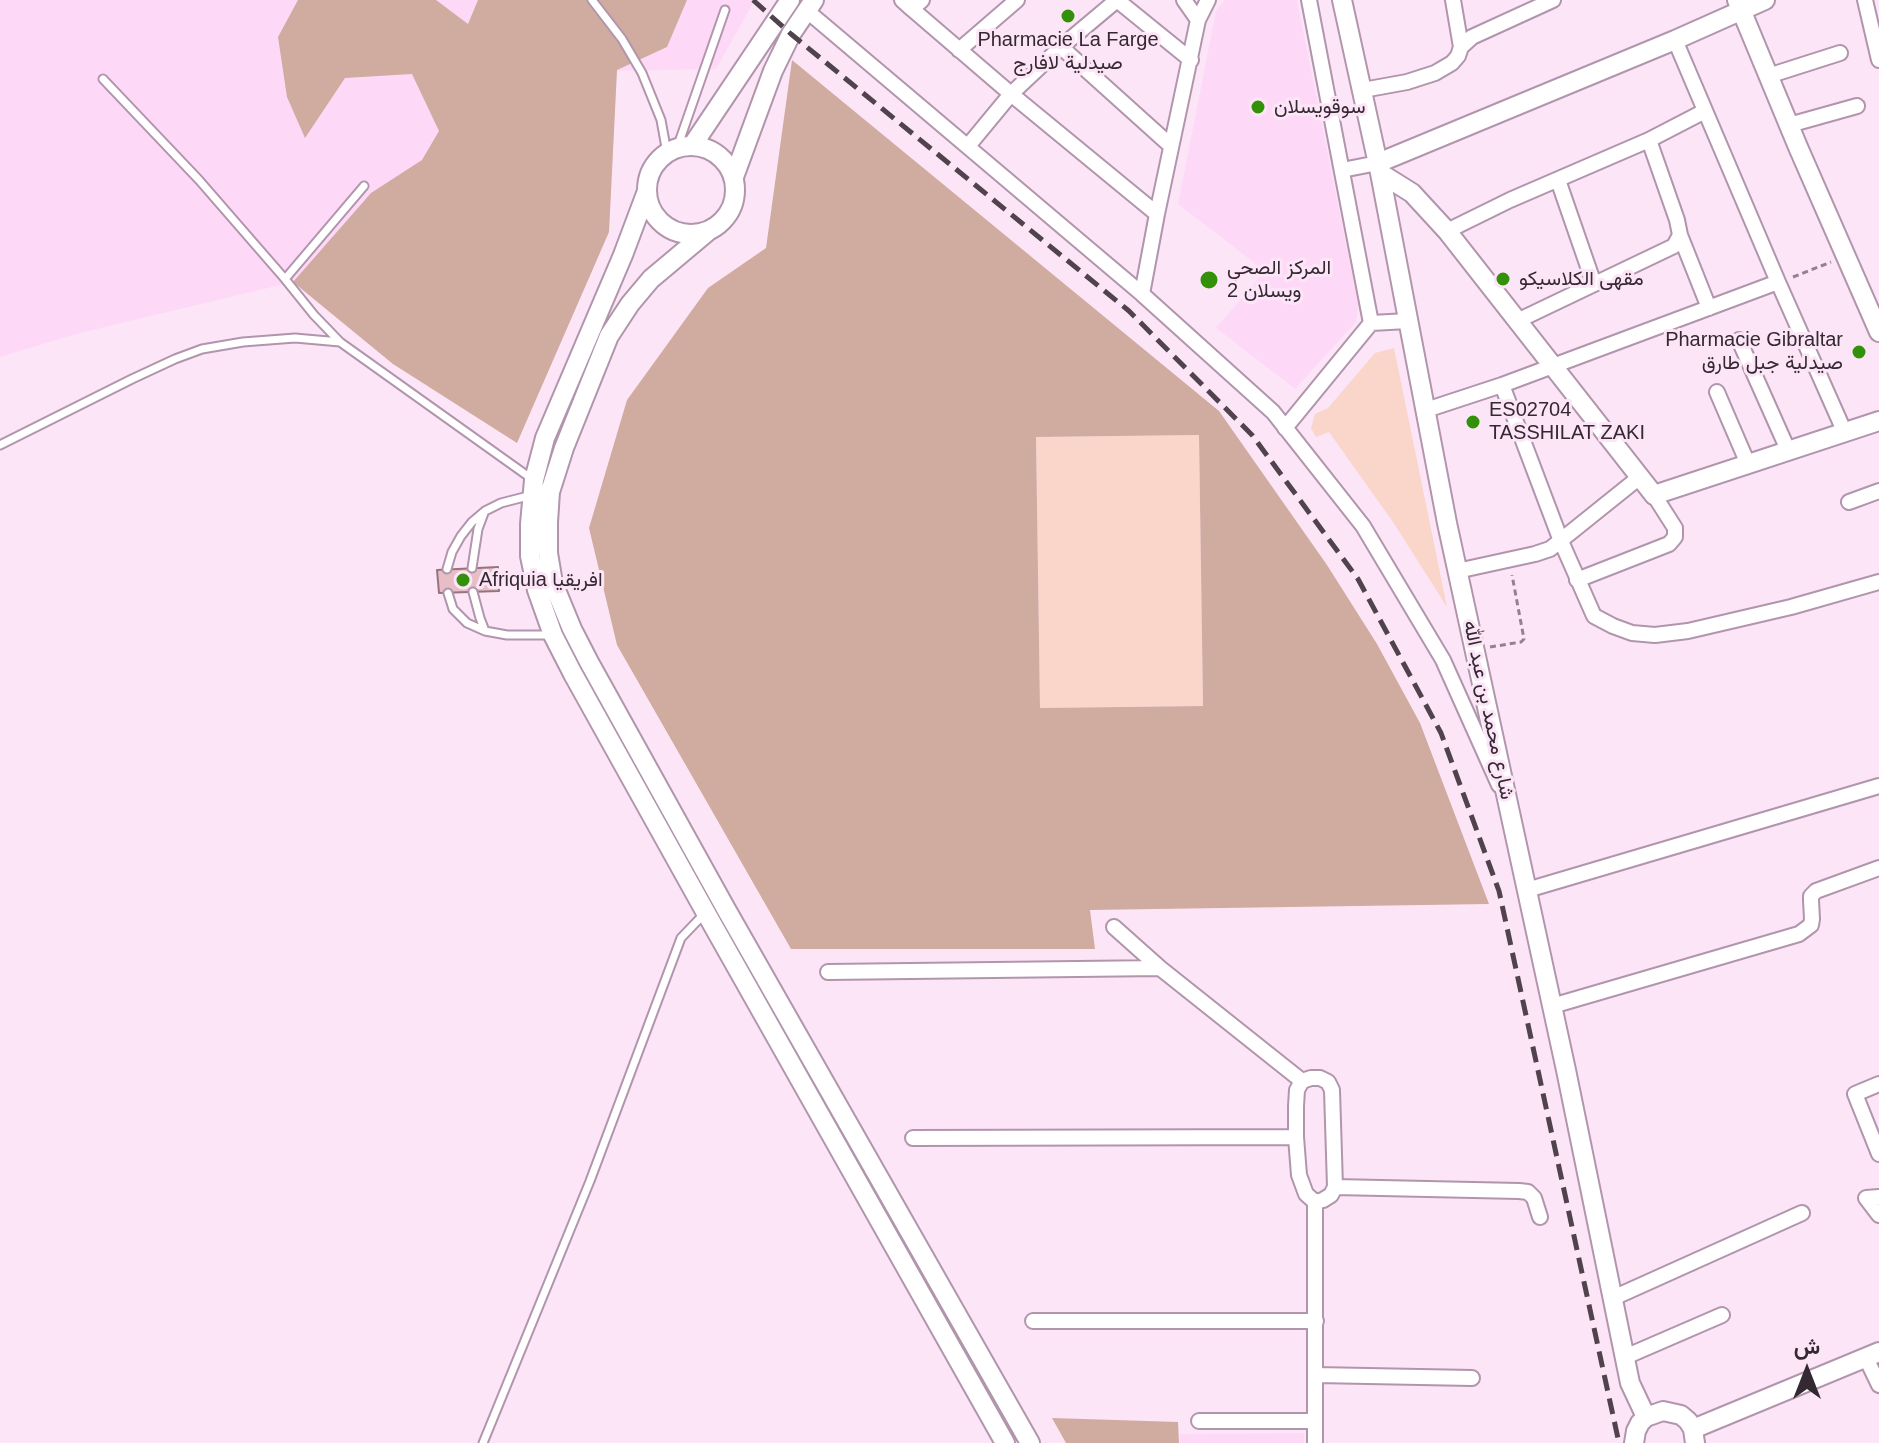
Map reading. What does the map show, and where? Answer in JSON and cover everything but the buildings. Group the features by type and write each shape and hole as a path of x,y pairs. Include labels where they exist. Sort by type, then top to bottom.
{"street":[{"path":"959,50 1017,0"},
{"path":"968,146 1011,94 1117,0 1191,60"},
{"path":"1184,0 1198,20"},
{"path":"1142,294 1198,20 1208,0"},
{"path":"1309,0 1371,323"},
{"path":"1312,16 1325,0"},
{"name":"شارع محمد بن عبد الله","path":"1342,0 1379,168 1457,571 1630,1383 1646,1417"},
{"path":"1363,90 1407,82 1435,73 1452,63 1461,47 1453,0"},
{"path":"1461,47 1472,37 1553,0"},
{"path":"1342,170 1379,168 1675,40 1739,5 1765,0"},
{"path":"1865,0 1879,60"},
{"path":"803,3 679,149 656,163 649,176 647,191 623,255 545,438 539,489 530,524 530,556 537,590 553,635 1005,1443"},
{"path":"803,3 1142,294 1273,412 1363,526 1443,660 1509,807"},
{"path":"734,177 773,71 803,3"},
{"path":"912,3 959,50 1157,214"},
{"path":"1739,5 1879,332"},
{"path":"1675,40 1845,433"},
{"path":"1061,47 1171,146"},
{"path":"1768,76 1840,53"},
{"path":"1789,125 1857,106"},
{"path":"1447,231 1649,140 1705,111"},
{"path":"1649,140 1680,235 1709,308"},
{"path":"679,149 706,148 718,155 734,177 734,204 719,225 651,279 609,336 564,448 539,489 548,522 548,553 553,583 572,629 726,909 1030,1443"},
{"path":"1379,168 1412,193 1447,231 1641,476 1675,528 1675,537 1669,544 1577,580"},
{"path":"1558,180 1594,284"},
{"path":"647,191 649,204 666,227 693,235 707,232"},
{"path":"1517,321 1674,246 1680,235"},
{"path":"1426,410 1502,385 1778,282"},
{"path":"1285,428 1371,323 1408,321"},
{"path":"1739,340 1788,450"},
{"path":"1502,385 1577,580 1594,616 1613,626 1632,633 1655,635 1688,631 1879,582"},
{"path":"1717,392 1748,464"},
{"path":"1654,495 1879,421"},
{"path":"1457,571 1550,549 1641,476"},
{"path":"1849,502 1879,491"},
{"path":"1527,890 1879,786"},
{"path":"1552,1006 1799,934 1811,925 1811,896 1816,891 1879,868"},
{"path":"1114,927 1160,968 1302,1081"},
{"path":"828,972 1160,968"},
{"path":"1315,1202 1331,1195 1335,1187 1332,1090 1328,1082 1320,1078 1302,1081 1297,1090 1296,1137 1299,1175 1306,1194 1315,1202 1315,1443"},
{"path":"1879,1084 1855,1094 1879,1154"},
{"path":"913,1138 1296,1137"},
{"path":"1335,1187 1528,1192 1534,1198 1540,1217"},
{"path":"1879,1197 1866,1198 1879,1215"},
{"path":"1613,1298 1802,1213"},
{"path":"1625,1357 1722,1315"},
{"path":"1033,1321 1316,1321"},
{"path":"1634,1443 1636,1431 1646,1417 1663,1411 1672,1412 1688,1421 1694,1436 1872,1355 1879,1385"},
{"path":"1316,1375 1472,1378"},
{"path":"1199,1421 1315,1421"}],"lane":[{"path":"592,0 622,39 642,73 661,120 679,149"},
{"path":"679,149 725,10"},
{"path":"103,79 199,180 340,342 539,489"},
{"path":"285,279 364,186"},
{"path":"0,445 132,379 202,349 295,338 340,342"},
{"path":"447,569 452,552 472,522 501,503 539,489"},
{"path":"472,568 478,529 485,511"},
{"path":"473,592 485,631"},
{"path":"448,593 459,616 485,631 507,635 553,635 572,629"},
{"path":"483,1443 590,1181 681,938 706,913"}],"path":[{"path":"1778,282 1846,256"},
{"path":"1475,650 1524,639 1509,560"}],"shaded area":[{"path":"0,0 755,0 716,69 617,71 609,232 517,443 393,364 293,282 80,333 0,357"},
{"path":"298,0 436,0 468,24 478,0 687,0 667,47 617,70 609,232 517,443 393,364 293,282 371,193 422,160 439,131 412,74 345,78 305,138 287,97 278,37"},
{"name":"سوقويسلان","path":"1225,0 1297,0 1358,304 1356,322 1295,389 1216,328 1265,271 1178,204 1216,11"},
{"path":"792,60 1219,411 1327,565 1377,644 1420,723 1489,904 1090,910 1095,949 791,949 617,645 589,528 627,400 708,288 766,248","holes":["1199,435 1203,706 1040,708 1036,437"]},
{"path":"1394,348 1447,607 1393,522 1329,432 1316,437 1311,428 1315,414 1328,408 1375,353"},
{"path":"1199,435 1203,706 1040,708 1036,437"},
{"path":"1052,1418 1178,1422 1179,1443 1066,1443"},
{"path":"1304,1433 1304,1443 1180,1443 1180,1434"}],"railway":[{"path":"753,0 1129,311 1252,435 1358,579 1441,733 1499,891 1619,1443"}],"place":[{"name":"Pharmacie La Farge صيدلية لافارج","path":"1068,16"},
{"name":"سوقويسلان","path":"1258,107"},
{"name":"مقهى الكلاسيكو","path":"1503,279"},
{"name":"المركز الصحي ويسلان 2","path":"1209,280"},
{"name":"Pharmacie Gibraltar صيدلية جبل طارق","path":"1859,352"},
{"name":"ES02704 TASSHILAT ZAKI","path":"1473,422"},
{"name":"Afriquia افريقيا","path":"463,580"}]}
